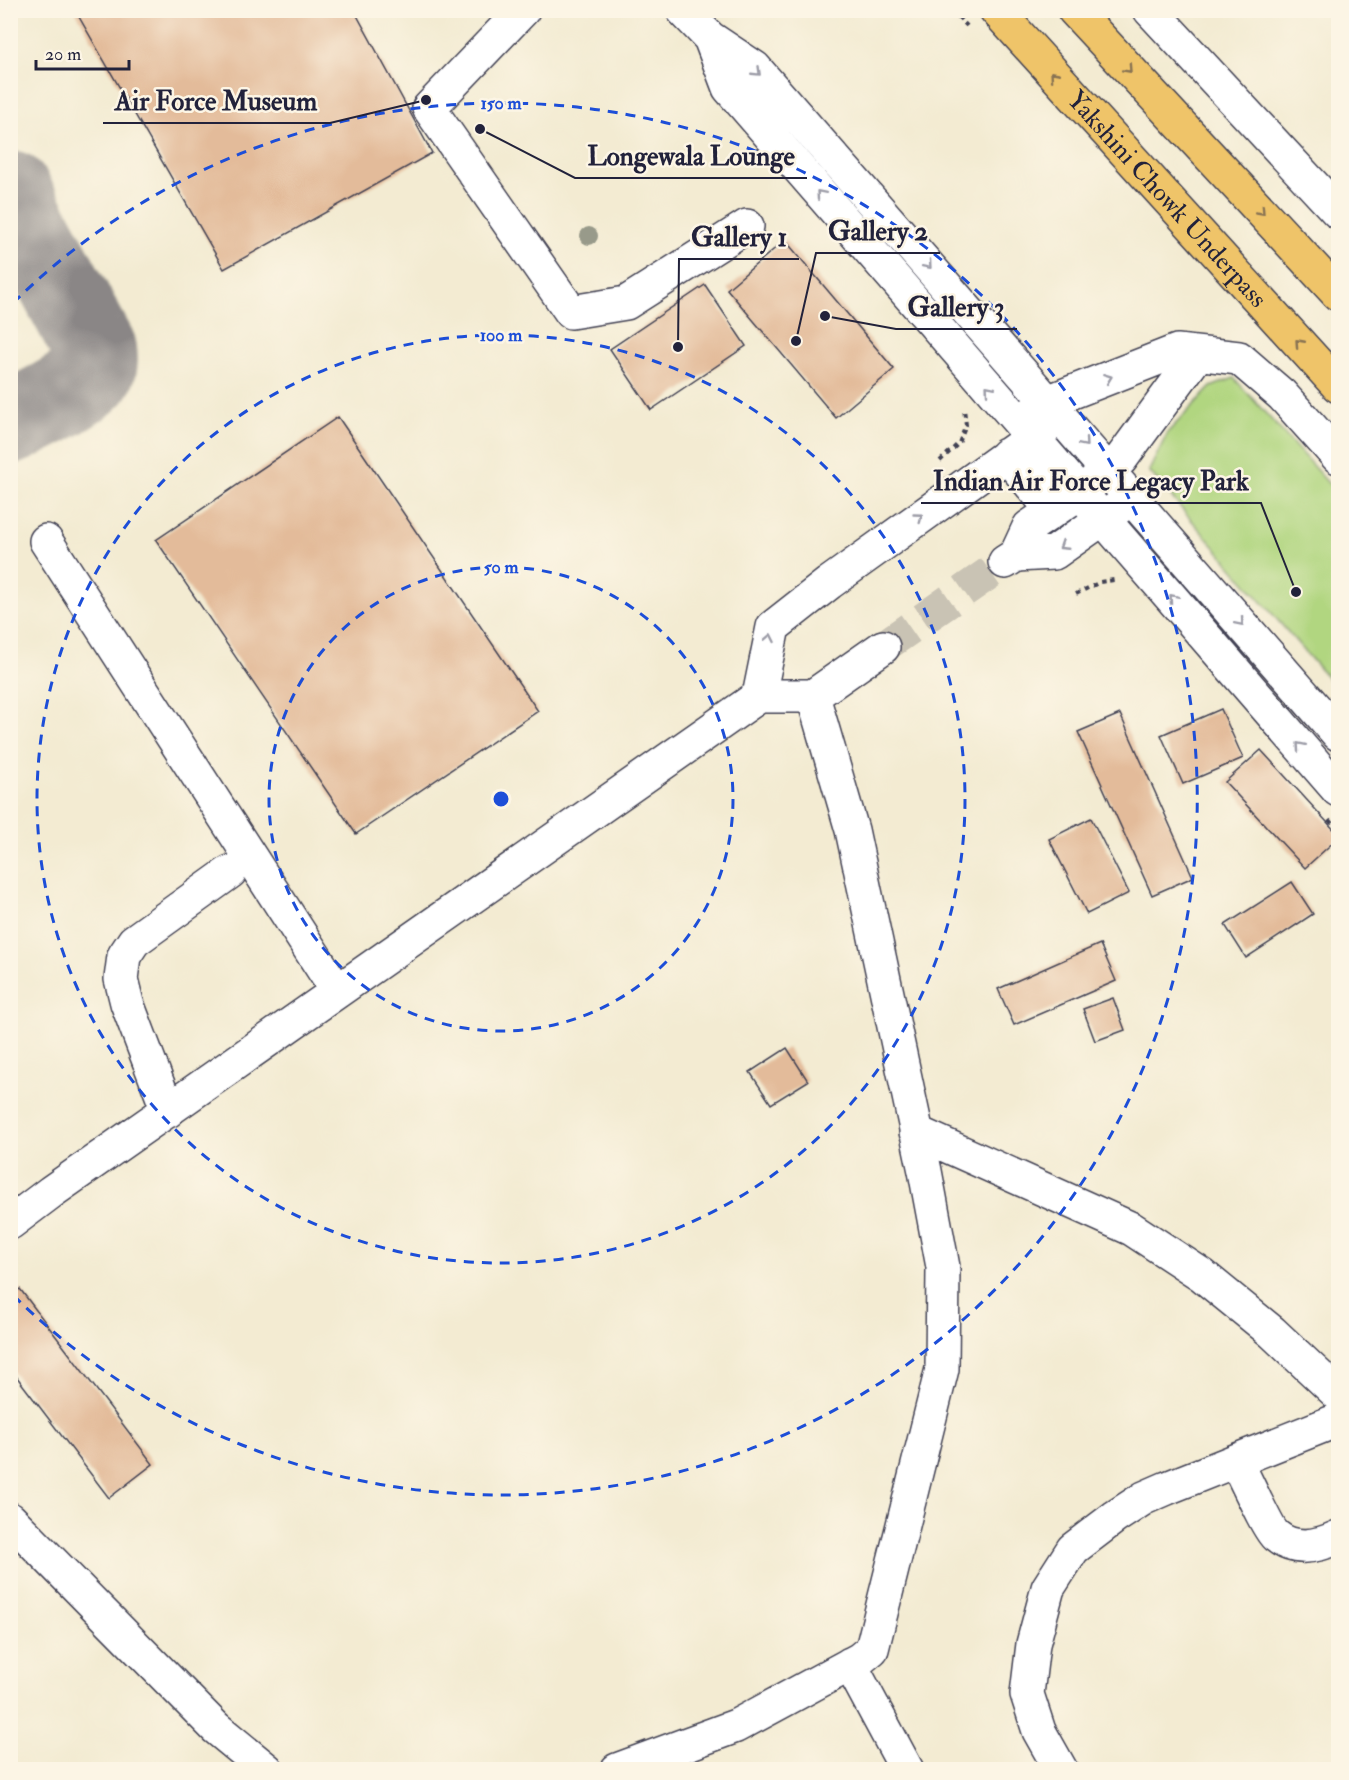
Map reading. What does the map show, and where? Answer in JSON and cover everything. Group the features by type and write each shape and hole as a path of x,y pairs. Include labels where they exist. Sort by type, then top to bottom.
{"main road":[{"name":"Yakshini Chowk Underpass","path":"996,10 1338,386"},
{"path":"1074,10 1338,294"}],"street":[{"path":"523,10 429,108 571,312 626,303 747,226"},
{"path":"683,10 710,38 755,68 1338,734"},
{"path":"1150,10 1338,212"},
{"path":"710,38 729,88 1019,438 1081,492 1338,790"},
{"path":"759,696 773,627 1054,409 1177,351 1239,358 1282,395 1338,457"},
{"path":"1131,497 1105,519 1054,553 1010,559 1029,527 1081,492 1121,459 1198,354"},
{"path":"1019,438 1053,511"},
{"path":"46,541 337,991"},
{"path":"10,1223 759,696 813,696 883,647"},
{"path":"617,1770 736,1726 850,1664 872,1649 942,1369 943,1267 852,830 813,696"},
{"path":"168,1111 123,987 121,979 124,956 134,942 230,872"},
{"path":"916,1131 1132,1229 1202,1275 1272,1332 1338,1394"},
{"path":"1061,1770 1039,1731 1027,1694 1033,1644 1048,1588 1073,1549 1144,1498 1338,1420"},
{"path":"1236,1461 1274,1536 1293,1545 1312,1546 1338,1537"},
{"path":"10,1519 216,1728 267,1770"},
{"path":"850,1664 907,1770"}],"green space":[{"path":"1234,378 1338,494 1338,690 1149,471 1168,432 1211,387"}],"building":[{"path":"75,10 354,10 432,153 224,269"},
{"path":"785,240 894,369 836,418 727,289"},
{"path":"705,285 746,346 651,410 610,349"},
{"path":"338,417 538,711 356,834 156,540"},
{"path":"1221,709 1243,758 1183,784 1161,735"},
{"path":"1120,714 1193,877 1152,895 1078,732"},
{"path":"1261,750 1338,834 1338,838 1305,868 1225,782"},
{"path":"1091,818 1129,893 1087,914 1049,839"},
{"path":"1292,882 1313,914 1246,958 1225,925"},
{"path":"1100,944 1116,981 1014,1025 998,989"},
{"path":"1113,998 1125,1030 1095,1041 1083,1009"},
{"path":"787,1048 808,1081 771,1104 750,1072"},
{"path":"20,1289 153,1464 109,1498 10,1368 10,1296"}],"taxiway":[{"path":"10,192 95,349 96,360 93,372 80,385 10,423"}],"tunnel":[{"path":"883,647 1005,562"}],"place":[{"name":"Air Force Museum","path":"426,100"},
{"name":"Longewala Lounge","path":"480,129"},
{"name":"Gallery 3","path":"825,316"},
{"name":"Gallery 2","path":"796,341"},
{"name":"Gallery 1","path":"678,347"},
{"name":"Indian Air Force Legacy Park","path":"1296,592"}]}
